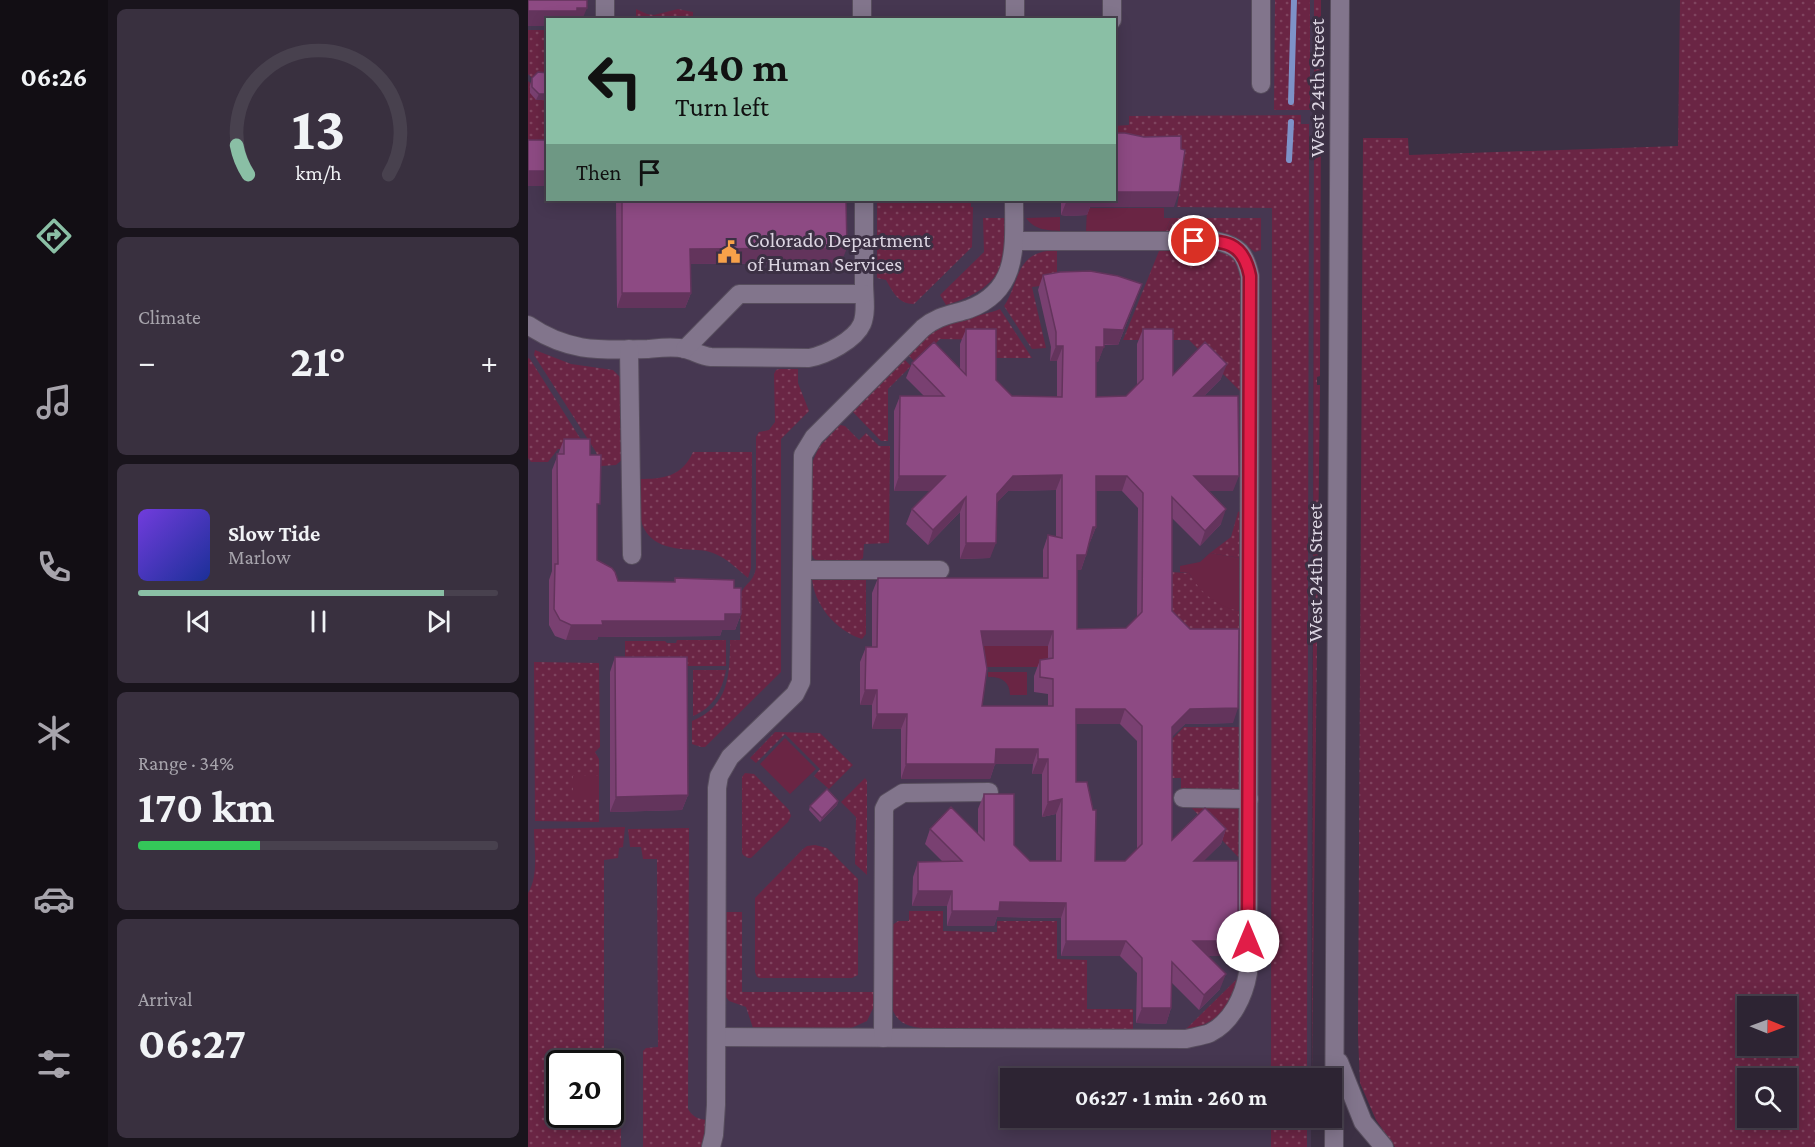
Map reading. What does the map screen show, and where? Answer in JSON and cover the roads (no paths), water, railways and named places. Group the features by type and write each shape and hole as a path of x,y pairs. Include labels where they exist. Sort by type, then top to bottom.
{"street":[{"path":"605,0 605,18"},
{"path":"862,0 862,18"},
{"path":"1015,0 1015,18"},
{"path":"1112,0 1112,18"},
{"path":"1261,0 1261,84"},
{"name":"West 24th Street","path":"1334,1147 1340,0"},
{"path":"528,325 552,339 589,349 685,349 711,357 800,358 822,355 856,333 862,324 864,315 864,201"},
{"path":"711,1147 716,1123 717,788 719,776 729,757 798,689 801,675 803,455 814,436 923,328 940,316 969,309 994,295 1004,283 1013,256 1014,201"},
{"path":"717,1037 1186,1039 1210,1032 1221,1025 1240,1002 1246,988 1249,799 1250,276 1247,264 1243,255 1236,248 1228,243 1216,241 1014,241"},
{"path":"685,349 739,294 864,294"},
{"path":"629,349 632,555"},
{"path":"802,570 940,570"},
{"path":"884,1038 884,809 887,803 903,793 989,792"},
{"path":"1183,798 1249,799"},
{"path":"1335,1052 1363,1122 1384,1147"}],"waterway":[{"path":"1291,102 1294,0"},
{"path":"1289,160 1291,122"}],"place":[{"name":"Colorado Department of Human Services","path":"729,252"}]}
